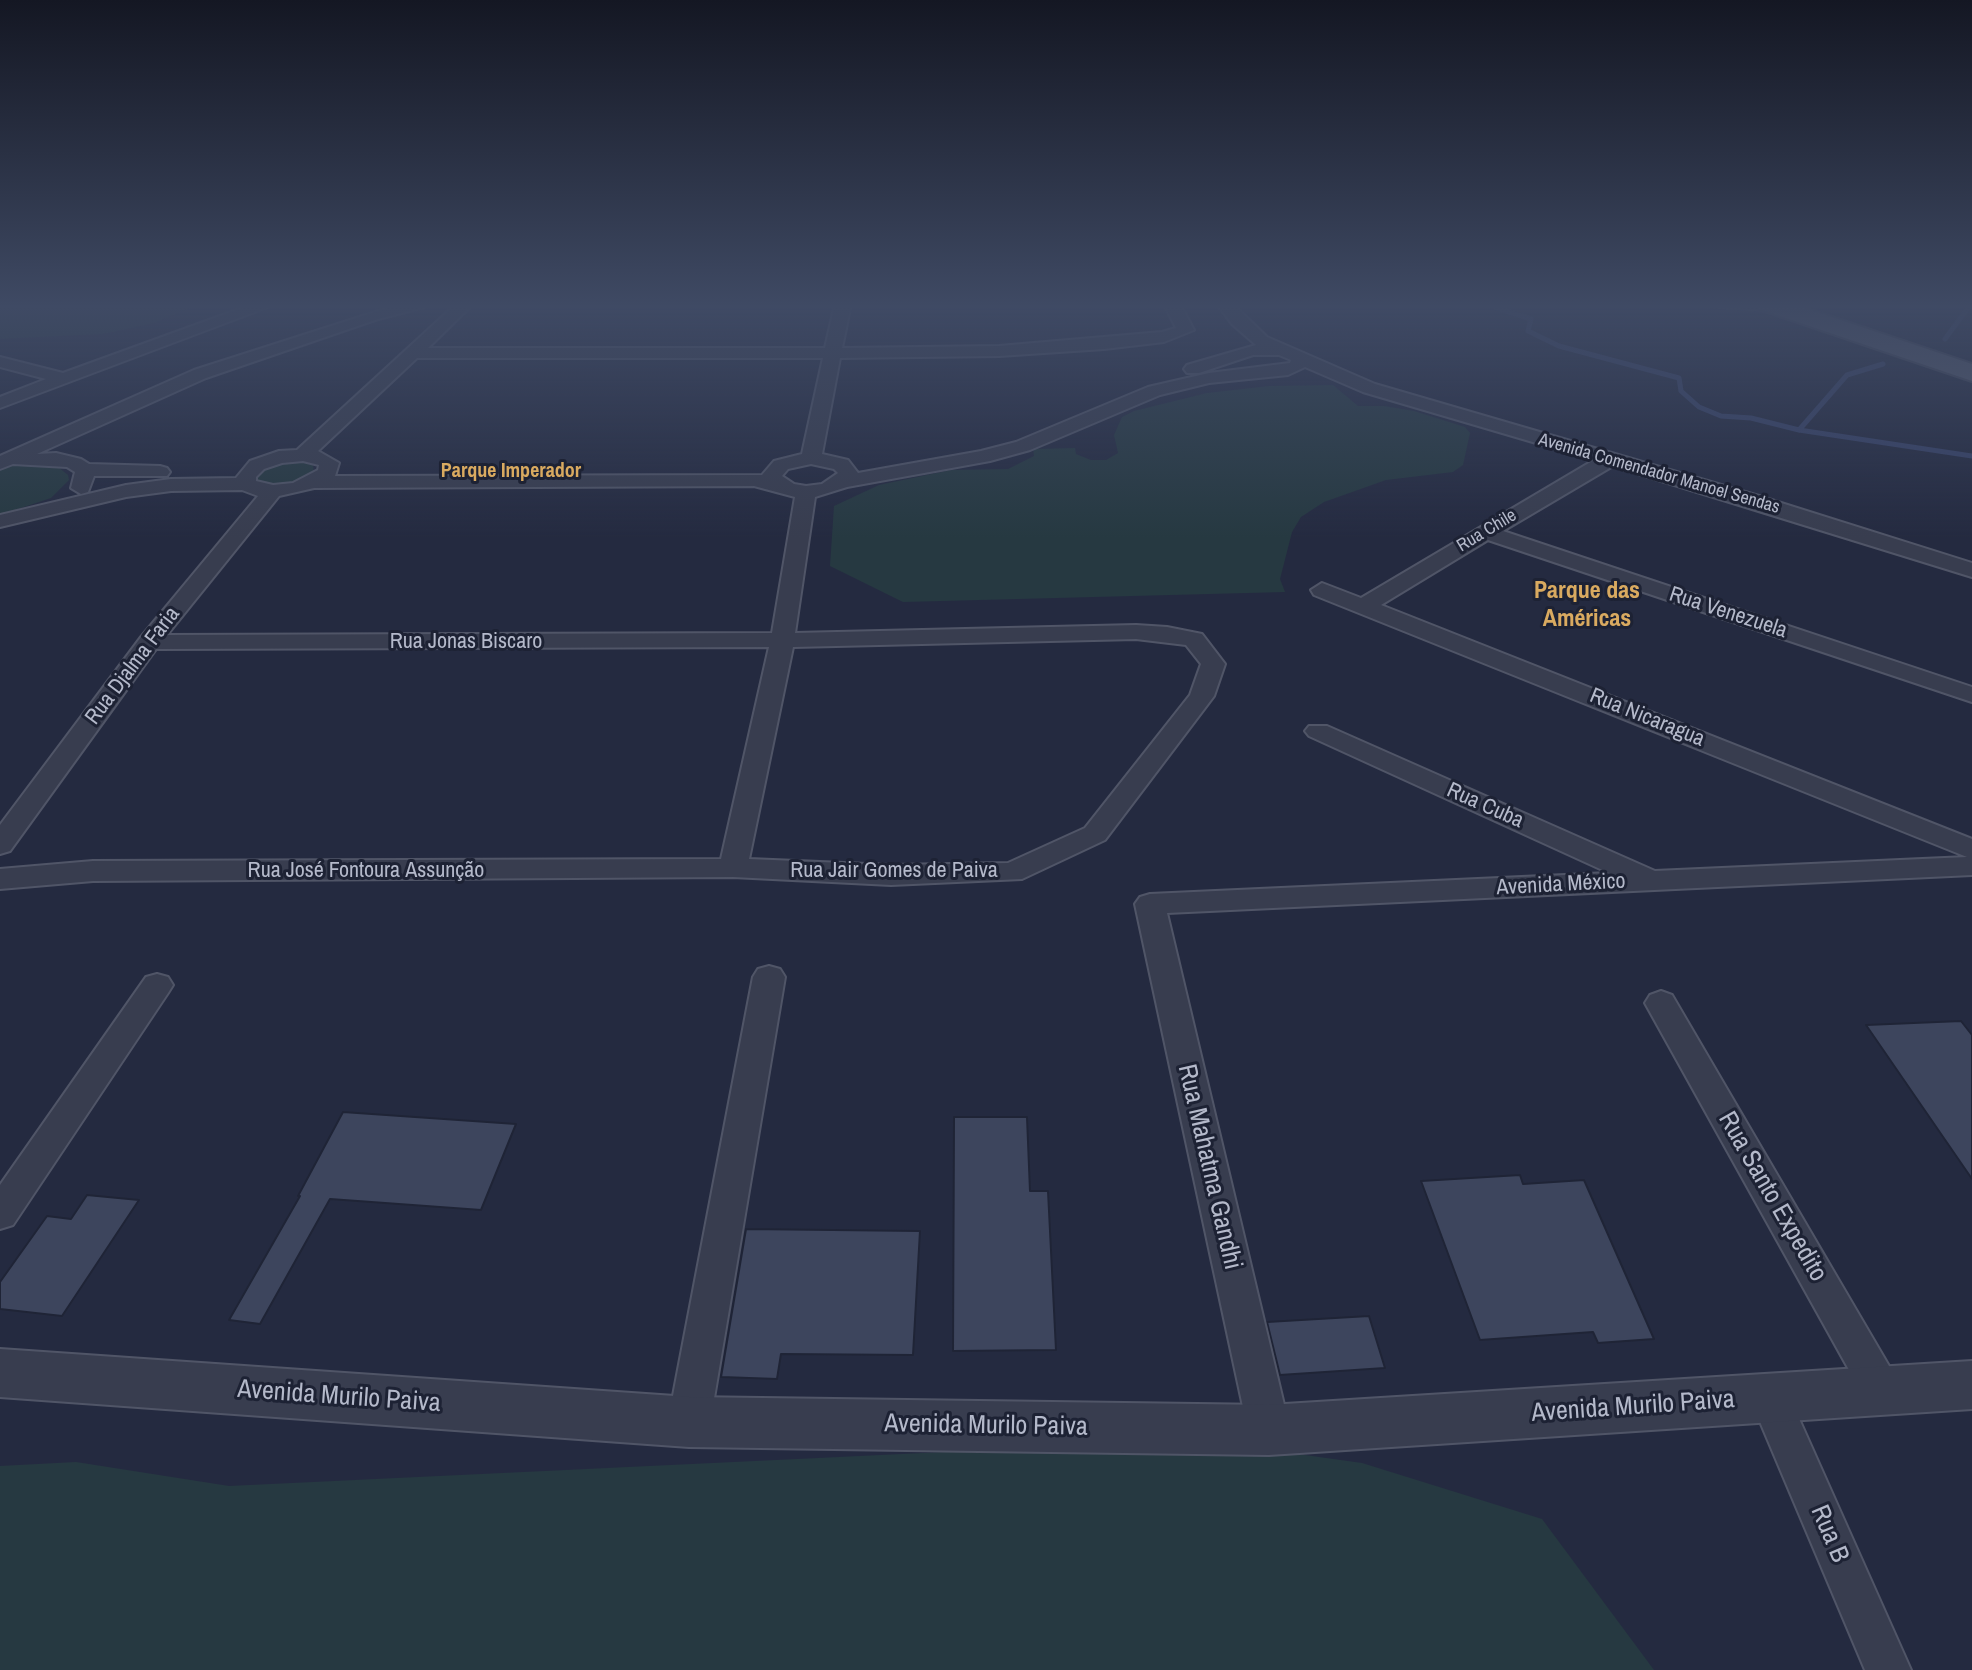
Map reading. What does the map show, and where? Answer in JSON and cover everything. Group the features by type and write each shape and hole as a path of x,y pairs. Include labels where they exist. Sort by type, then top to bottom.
{"street":[{"path":"0,403 53,382"},
{"path":"2,463 55,449 185,382"},
{"path":"303,455 382,382"},
{"path":"811,458 826,382"},
{"path":"55,449 85,470 209,472 303,455 346,467 779,475 806,492 827,489 851,467 948,453 1003,439 1124,388 1148,382"},
{"path":"811,458 842,473 983,457 1023,446 1154,391 1192,382"},
{"path":"1324,382 1369,388"},
{"name":"Avenida Comendador Manoel Sendas","path":"1355,382 1972,570"},
{"path":"315,482 754,480 779,475 811,458"},
{"name":"Rua Chile","path":"1365,605 1610,459"},
{"path":"0,521 57,505 171,485 246,484 257,490 273,491 298,488 315,482 327,473 329,463"},
{"path":"246,484 246,475 257,465"},
{"path":"57,505 83,487 85,470"},
{"name":"Rua Djalma Faria","path":"0,845 149,642 273,491"},
{"path":"733,868 782,641 806,492"},
{"name":"Rua Venezuela","path":"1484,532 1972,695"},
{"name":"Rua Nicaragua","path":"1322,590 1972,849"},
{"name":"Rua Jonas Biscaro","path":"149,642 782,641 1136,632 1194,639"},
{"name":"Rua Jair Gomes de Paiva","path":"733,868 891,875 1012,872 1095,834 1202,696 1213,664 1194,639"},
{"name":"Rua Cuba","path":"1318,731 1651,881"},
{"name":"Avenida México","path":"1150,904 1972,866"},
{"name":"Rua José Fontoura Assunção","path":"0,879 93,871 733,868"},
{"name":"Rua Mahatma Gandhi","path":"1150,904 1269,1430"},
{"path":"689,1422 769,977"},
{"path":"0,1214 157,985"},
{"name":"Rua Santo Expedito","path":"1661,1003 1882,1391"},
{"name":"Avenida Murilo Paiva","path":"0,1373 689,1422 1269,1430 1882,1391 1970,1389"},
{"name":"Rua B","path":"1770,1398 1888,1670"}],"shaded area":[{"path":"1333,385 1358,406 1414,411 1465,427 1470,433 1463,465 1453,472 1386,480 1324,502 1301,517 1292,532 1280,579 1285,592 903,602 830,566 834,506 879,485 951,470 1008,469 1034,456 1033,449 1075,448 1076,454 1091,460 1106,460 1118,453 1114,435 1122,417 1134,411 1207,393 1269,386"},
{"path":"302,461 313,465 314,473 295,483 276,486 257,481 255,477 261,470 276,463"},
{"path":"24,464 58,467 68,475 69,480 51,498 0,515 0,467"},
{"path":"1197,1440 1362,1463 1542,1519 1654,1670 0,1670 0,1466 76,1462 229,1486"}],"building":[{"path":"1961,1021 1972,1035 1972,1179 1866,1025"},
{"path":"343,1112 516,1124 481,1210 330,1199 260,1324 229,1320 300,1196"},
{"path":"954,1117 1027,1117 1030,1191 1048,1191 1056,1350 953,1351"},
{"path":"1520,1175 1523,1184 1584,1180 1654,1339 1598,1343 1593,1332 1480,1340 1421,1181"},
{"path":"87,1195 139,1200 62,1316 0,1309 0,1282 47,1216 71,1219"},
{"path":"746,1229 920,1231 913,1355 781,1354 777,1379 721,1377"},
{"path":"1369,1316 1385,1368 1280,1375 1267,1322"}],"waterway":[{"path":"1680,382 1681,391 1699,407 1721,416 1751,418 1799,430"},
{"path":"1799,430 1841,382"},
{"path":"1799,430 1972,456"}],"district":[{"name":"Parque Imperador","path":"511,472"},
{"name":"Parque das Américas","path":"1587,606"}]}
